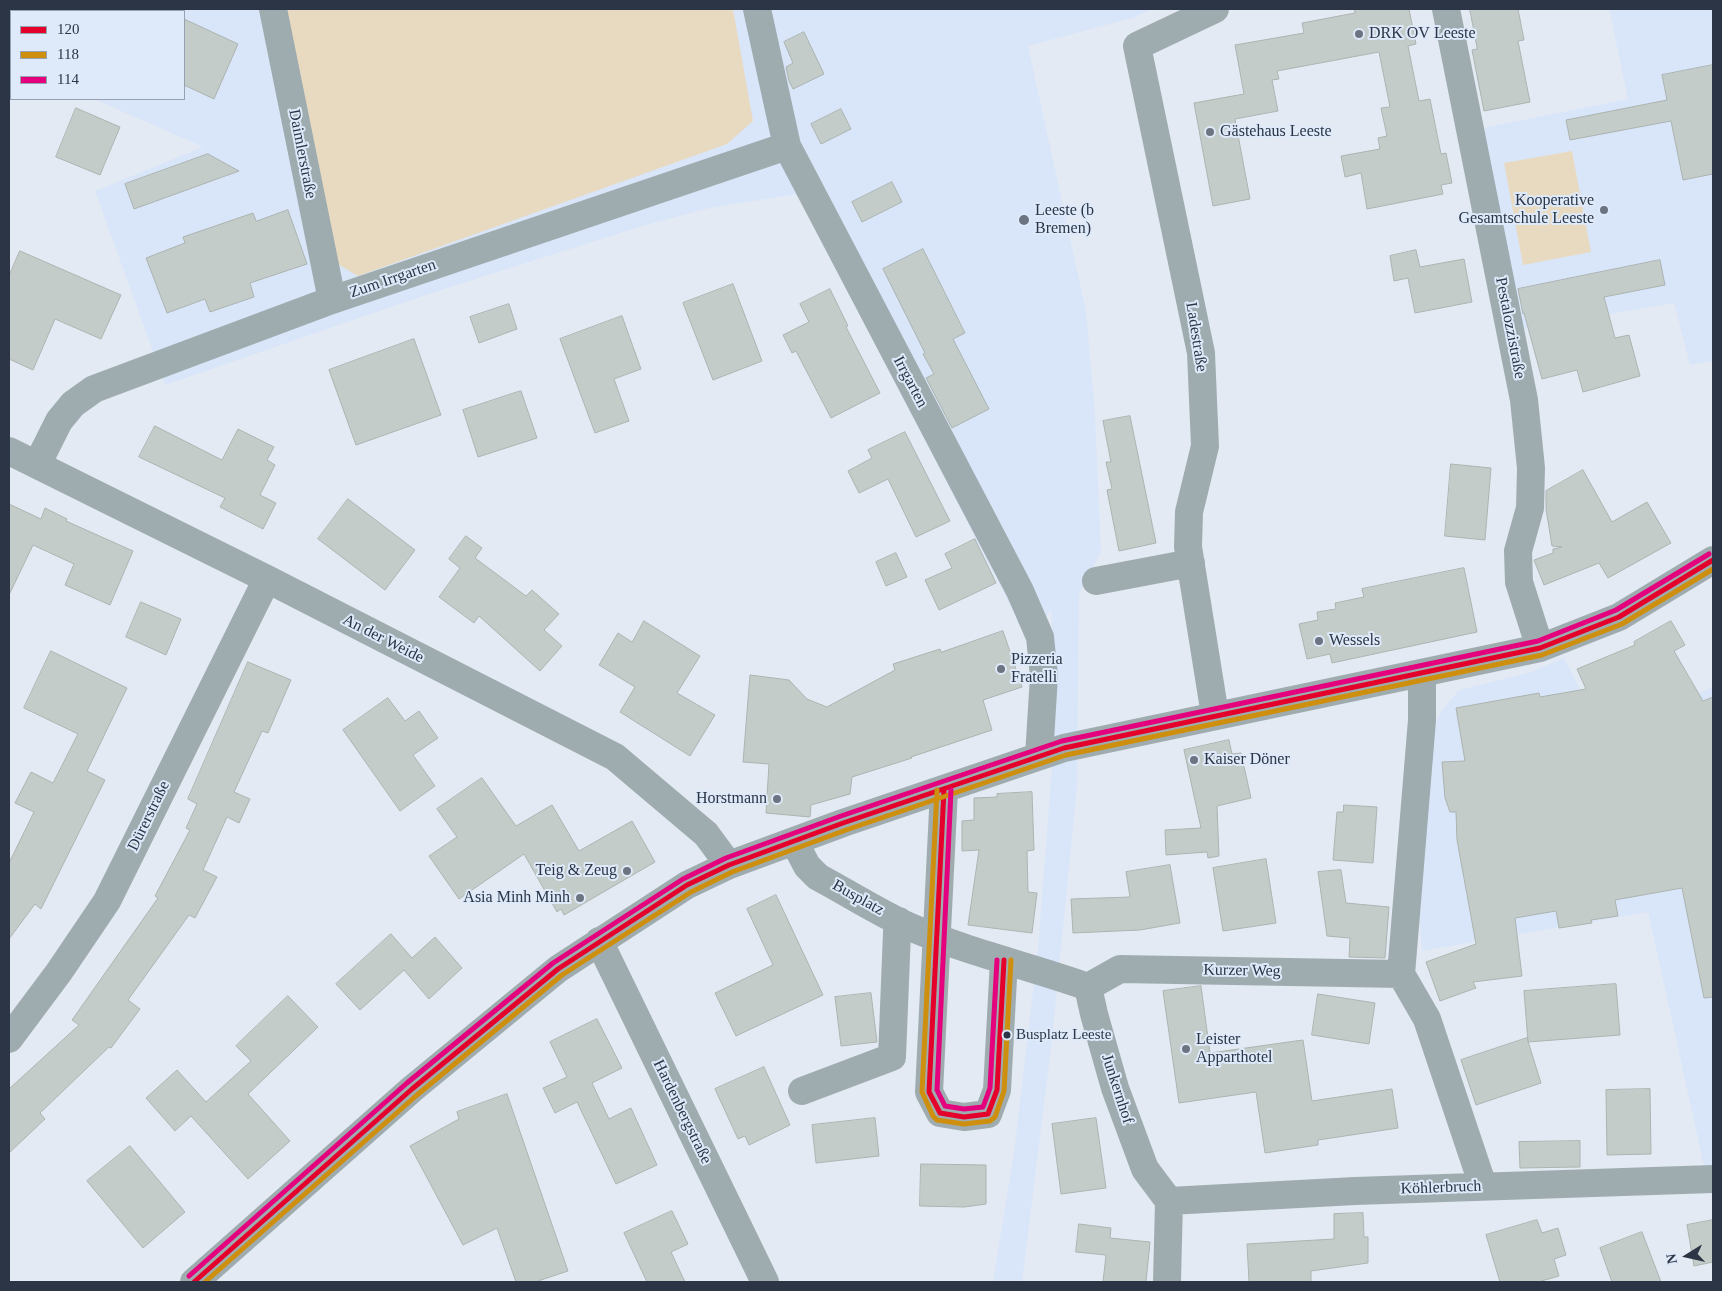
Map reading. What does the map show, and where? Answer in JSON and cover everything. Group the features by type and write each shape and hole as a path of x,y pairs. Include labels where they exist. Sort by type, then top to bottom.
{"street":[{"name":"Daimlerstraße","path":"273,9 332,300"},
{"name":"Irrgarten","path":"757,9 787,146 1020,591 1040,638 1044,676 1039,756"},
{"name":"Ladestraße","path":"1215,9 1137,46 1201,353 1205,446 1189,512 1188,548 1215,715"},
{"name":"Pestalozzistraße","path":"1446,9 1524,400 1531,468 1530,508 1518,551 1519,582 1540,648"},
{"name":"Zum Irrgarten","path":"37,465 59,420 73,404 94,389 332,300 787,146"},
{"name":"An der Weide","path":"9,451 267,579 614,757 706,834 729,865"},
{"path":"194,1282 412,1089 558,969 687,885 729,865 843,823 1064,748 1540,648 1619,617 1713,560"},
{"path":"1096,581 1191,562"},
{"name":"Dürerstraße","path":"9,1039 60,972 107,901 267,579"},
{"path":"1422,674 1422,720 1401,974 1427,1020 1483,1186"},
{"path":"944,790 929,1092 940,1113 964,1117 988,1114 997,1090 1004,960"},
{"name":"Busplatz","path":"794,841 807,866 818,877 899,921 937,938"},
{"path":"802,1091 892,1057 899,921"},
{"path":"937,938 1045,971 1088,987"},
{"name":"Hardenbergstraße","path":"599,941 765,1282"},
{"name":"Kurzer Weg","path":"1088,987 1120,969 1401,974"},
{"name":"Junkernhof","path":"1088,987 1115,1088 1145,1169 1169,1201"},
{"name":"Köhlerbruch","path":"1169,1201 1355,1191 1713,1179"},
{"path":"1167,1282 1169,1201"}],"shaded area":[{"path":"286,9 733,9 753,121 727,144 358,276 336,263"},
{"path":"1151,9 1136,17 1028,46 1086,311 1095,413 1101,552 1079,594 1077,787 1052,1040 1022,1282 993,1282 1014,1153 1038,948 1051,780 1055,685 1051,609 1029,645 1005,595 797,194 710,208 642,226 432,293 165,385 95,191 203,147 96,100 185,100 185,10 20,10"},
{"name":"Kooperative Gesamtschule Leeste","path":"1609,9 1713,9 1713,361 1690,365 1674,303 1522,329 1477,129 1628,99"},
{"path":"1572,151 1591,252 1523,265 1504,163"},
{"path":"1564,658 1603,733 1713,687 1713,1167 1704,1166 1648,912 1422,951 1416,887 1430,734 1442,710 1459,690 1531,672"}],"building":[{"path":"1354,9 1409,9 1416,44 1408,46 1419,101 1430,99 1441,154 1446,153 1452,183 1441,185 1443,194 1367,209 1361,173 1345,177 1341,156 1380,149 1378,138 1387,136 1381,108 1390,107 1379,52 1277,71 1279,79 1272,80 1278,111 1235,119 1250,199 1213,206 1194,103 1244,94 1235,45 1304,33 1302,23 1355,13"},
{"path":"1470,9 1518,9 1524,40 1518,41 1530,102 1484,111 1472,50 1477,49"},
{"path":"185,19 238,44 214,99 185,85"},
{"path":"804,32 824,74 793,89 786,67 793,63 784,42"},
{"path":"1713,65 1713,174 1683,180 1671,121 1570,140 1566,120 1667,100 1662,75"},
{"path":"76,108 120,127 100,175 56,157"},
{"path":"841,109 851,129 821,144 811,124"},
{"path":"208,154 239,171 134,209 125,184"},
{"path":"892,182 902,202 862,222 852,202"},
{"path":"288,210 307,264 250,283 254,297 210,312 205,299 167,313 146,258 185,243 183,237 253,213 256,221"},
{"path":"923,249 965,333 953,339 989,409 952,428 926,378 934,374 923,354 925,353 883,269"},
{"path":"1416,250 1420,267 1464,259 1472,302 1415,313 1408,278 1394,281 1390,256"},
{"path":"20,251 121,295 101,339 55,319 33,370 9,359 9,276"},
{"path":"1660,260 1665,285 1604,297 1615,338 1629,335 1640,376 1583,392 1577,370 1542,379 1523,314 1518,289"},
{"path":"733,284 762,361 713,380 683,303"},
{"path":"830,289 848,326 846,327 880,393 831,418 796,351 792,353 783,335 809,322 800,304"},
{"path":"509,304 517,329 479,343 470,317"},
{"path":"622,316 641,369 614,379 629,421 595,433 560,339"},
{"path":"414,339 441,415 356,445 329,370"},
{"path":"521,391 537,438 478,457 463,410"},
{"path":"1130,416 1156,543 1119,551 1107,490 1112,489 1106,462 1111,462 1103,421"},
{"path":"155,426 222,460 238,429 274,447 267,460 275,465 260,495 276,503 263,529 220,507 225,498 139,457"},
{"path":"905,432 950,521 916,537 888,479 859,493 848,471 872,458 868,450"},
{"path":"1451,464 1491,468 1485,540 1445,536"},
{"path":"1583,470 1612,522 1647,502 1671,543 1608,578 1599,563 1544,585 1534,560 1553,553 1553,549 1562,547 1552,546 1546,509 1546,491"},
{"path":"348,499 415,550 385,590 318,539"},
{"path":"9,504 41,519 45,508 67,519 66,521 133,551 110,605 65,585 74,564 33,545 9,595"},
{"path":"466,536 482,548 475,558 526,596 532,590 559,614 544,630 562,646 540,671 479,616 474,623 439,597 460,568 449,559"},
{"path":"975,539 996,583 939,610 925,580 952,568 945,554"},
{"path":"896,553 907,577 886,586 876,562"},
{"path":"1464,568 1477,632 1332,663 1330,654 1307,659 1299,624 1318,620 1317,612 1336,609 1335,603 1364,597 1362,589"},
{"path":"141,602 181,619 166,655 126,637"},
{"path":"644,621 700,656 677,693 715,715 690,756 620,712 635,687 599,665 618,633 632,642"},
{"path":"1671,621 1685,645 1674,651 1703,701 1713,697 1713,997 1704,998 1682,888 1615,900 1618,916 1591,920 1592,923 1559,928 1556,911 1515,918 1522,976 1473,982 1476,988 1440,1001 1426,962 1476,944 1457,840 1456,812 1450,812 1445,798 1442,762 1465,761 1456,708 1539,693 1540,697 1586,689 1577,669 1635,645 1634,642"},
{"path":"1003,631 1022,687 983,700 992,730 852,777 850,794 811,805 810,817 766,813 769,764 743,762 750,675 789,680 807,699 827,707 895,670 893,664 940,649 941,652"},
{"path":"51,651 127,688 87,771 105,780 41,909 35,904 9,939 9,863 34,812 15,803 31,772 53,783 78,734 24,708"},
{"path":"248,662 291,680 268,733 262,731 234,792 250,799 239,823 227,817 203,870 217,877 195,918 189,915 128,1000 140,1009 111,1048 109,1047 40,1113 45,1119 9,1153 9,1089 79,1025 72,1020 158,898 155,896 190,830 186,828 197,804 188,799"},
{"path":"388,698 405,721 419,711 438,738 413,755 435,786 400,811 343,730"},
{"path":"1229,740 1232,754 1241,753 1251,798 1217,806 1219,856 1208,858 1207,852 1166,855 1165,830 1201,828 1184,750"},
{"path":"482,778 516,826 552,805 579,851 632,821 655,862 564,915 561,909 557,912 524,854 459,899 429,856 457,837 437,809"},
{"path":"1032,792 1034,850 1027,851 1028,892 1037,893 1032,933 968,925 979,850 962,851 962,821 974,820 974,798 997,797 997,794"},
{"path":"1344,805 1377,807 1373,863 1333,860 1337,812 1343,812"},
{"path":"1266,859 1276,923 1223,931 1213,868"},
{"path":"1170,865 1180,923 1140,930 1073,933 1071,899 1130,897 1126,872"},
{"path":"1341,870 1346,903 1389,907 1385,958 1349,957 1350,938 1327,936 1318,872"},
{"path":"776,895 823,995 736,1036 715,993 773,965 747,909"},
{"path":"391,934 412,958 435,937 462,968 429,999 404,970 360,1010 336,984"},
{"path":"1616,984 1620,1035 1528,1042 1524,991"},
{"path":"1201,986 1210,1053 1303,1040 1312,1101 1392,1089 1398,1128 1318,1140 1318,1145 1265,1153 1256,1092 1179,1103 1163,991"},
{"path":"871,993 877,1042 841,1046 835,997"},
{"path":"1318,994 1375,1003 1369,1044 1312,1035"},
{"path":"288,996 318,1027 248,1094 290,1141 248,1179 191,1116 175,1131 146,1098 177,1070 206,1102 251,1061 236,1046"},
{"path":"597,1019 622,1068 592,1083 609,1119 631,1108 657,1165 616,1184 577,1102 555,1113 543,1088 567,1077 550,1042"},
{"path":"1527,1038 1541,1083 1476,1105 1461,1060"},
{"path":"764,1067 790,1125 749,1145 745,1136 738,1139 715,1089"},
{"path":"1650,1089 1651,1154 1607,1155 1606,1090"},
{"path":"507,1094 568,1271 535,1282 516,1282 497,1228 463,1245 410,1146 459,1119 457,1112"},
{"path":"875,1118 879,1156 816,1163 812,1125"},
{"path":"1096,1118 1106,1188 1061,1194 1052,1124"},
{"path":"1580,1141 1580,1167 1520,1168 1519,1142"},
{"path":"130,1146 185,1212 143,1248 87,1181"},
{"path":"921,1164 986,1165 986,1204 964,1207 920,1206"},
{"path":"672,1211 688,1244 671,1252 685,1282 647,1282 624,1233"},
{"path":"1363,1213 1364,1237 1368,1237 1368,1263 1311,1271 1311,1282 1249,1282 1247,1244 1334,1239 1334,1214"},
{"path":"1537,1220 1542,1233 1558,1228 1566,1255 1554,1259 1559,1276 1538,1282 1500,1282 1486,1235"},
{"path":"1713,1220 1713,1262 1694,1266 1687,1225"},
{"path":"1079,1224 1111,1228 1110,1238 1150,1242 1146,1282 1103,1282 1106,1255 1076,1252"},
{"path":"1642,1232 1661,1282 1612,1282 1600,1248"}],"transit line":[{"name":"114","path":"189,1276 407,1083 553,963 683,879 726,858 841,816 1062,741 1538,641 1616,610 1709,554"},
{"name":"120","path":"194,1282 412,1089 558,969 687,885 729,865 843,823 1064,748 1540,648 1619,617 1713,560"},
{"name":"118","path":"205,1282 417,1095 562,975 691,892 732,872 846,830 1066,755 1542,655 1622,624 1713,569"},
{"name":"118","path":"937,790 922,1092 933,1116 937,1120 964,1124 990,1121 995,1117 1004,1091 1011,960"},
{"name":"120","path":"944,790 929,1092 940,1113 964,1117 988,1114 997,1090 1004,960"},
{"name":"114","path":"951,790 937,1090 945,1106 964,1109 983,1107 990,1088 997,960"}],"place":[{"name":"DRK OV Leeste","path":"1359,34"},
{"name":"Gästehaus Leeste","path":"1210,132"},
{"name":"Kooperative Gesamtschule Leeste","path":"1604,210"},
{"name":"Leeste (b Bremen)","path":"1024,220"},
{"name":"Wessels","path":"1319,641"},
{"name":"Pizzeria Fratelli","path":"1001,669"},
{"name":"Kaiser Döner","path":"1194,760"},
{"name":"Horstmann","path":"777,799"},
{"name":"Teig & Zeug","path":"627,871"},
{"name":"Asia Minh Minh","path":"580,898"},
{"name":"Busplatz Leeste","path":"1007,1035"},
{"name":"Leister Apparthotel","path":"1186,1049"}]}
